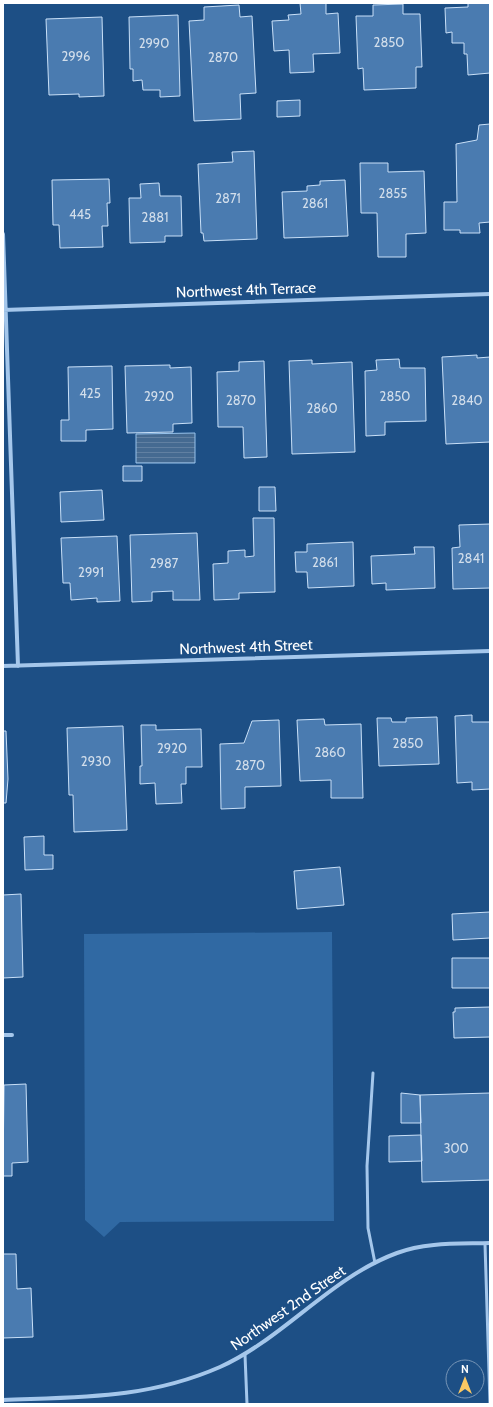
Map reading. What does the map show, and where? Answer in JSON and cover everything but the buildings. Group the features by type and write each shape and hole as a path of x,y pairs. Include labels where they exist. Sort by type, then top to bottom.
{"street":[{"path":"3,234 4,310 18,666"},
{"name":"Northwest 4th Terrace","path":"4,310 490,294"},
{"name":"Northwest 4th Street","path":"3,666 490,651"},
{"path":"3,1035 12,1035"},
{"name":"Northwest 2nd Street","path":"3,1400 85,1398 118,1395 152,1389 187,1380 245,1355 275,1335 337,1287 375,1263 397,1253 417,1247 436,1245 488,1244"}],"lane":[{"path":"374,1073 367,1166 368,1228 375,1263"},
{"path":"488,1244 490,1404"},
{"path":"245,1355 247,1404"}],"shaded area":[{"path":"195,433 195,463 136,463 136,434"},
{"path":"332,932 334,1221 120,1222 104,1237 85,1220 84,934"}]}
